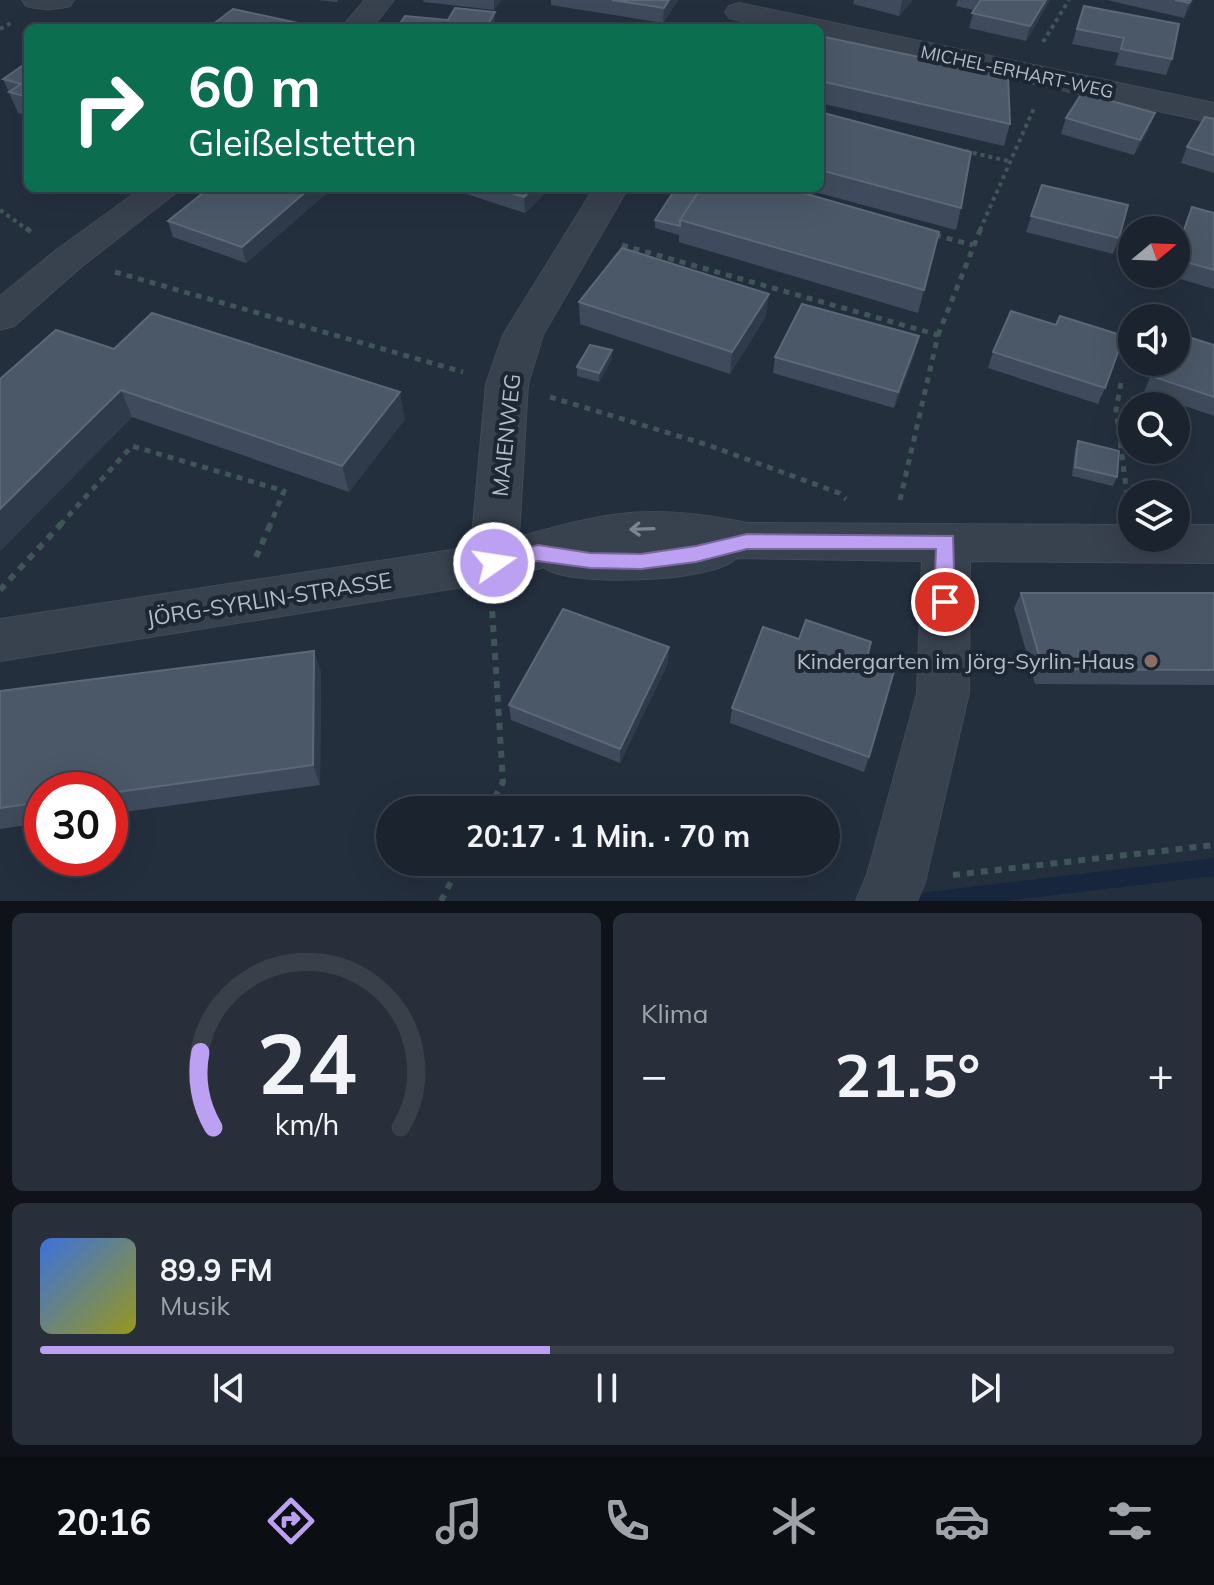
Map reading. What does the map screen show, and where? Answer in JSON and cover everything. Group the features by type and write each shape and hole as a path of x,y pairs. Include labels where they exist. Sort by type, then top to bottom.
{"street":[{"path":"36,0 60,0"},
{"path":"359,24 380,0"},
{"name":"MICHEL-ERHART-WEG","path":"738,13 792,24"},
{"name":"MICHEL-ERHART-WEG","path":"824,31 1214,113"},
{"path":"0,317 68,259 160,192"},
{"name":"MAIENWEG","path":"516,558 507,384 523,335 609,192"},
{"name":"JÖRG-SYRLIN-STRASSE","path":"0,640 516,558 641,562 747,542 1118,543"},
{"path":"891,892 943,693 946,542"},
{"name":"JÖRG-SYRLIN-STRASSE","path":"1190,544 1214,544"}],"path":[{"path":"0,210 68,259 507,384 708,445 839,493 891,540 938,335 1008,161 1036,77 1069,0"},
{"path":"964,151 1008,161"},
{"path":"927,233 973,245"},
{"path":"583,234 938,335"},
{"path":"1121,383 1116,410 1126,480"},
{"path":"0,590 132,446 284,491 258,551"},
{"path":"496,796 503,782 491,619 516,558"},
{"path":"891,892 1214,845"},
{"path":"441,901 454,876"}],"building":[{"path":"612,0 669,0 664,8"},
{"path":"981,0 1046,0 1030,26 972,13"},
{"path":"1084,6 1179,24 1172,59 1121,49 1124,38 1077,29"},
{"path":"455,8 495,12 488,24 400,24 405,16 448,20"},
{"path":"233,9 303,24 213,24"},
{"path":"824,37 1008,76 1010,124 824,82"},
{"path":"24,65 24,96 9,92 21,84 3,79"},
{"path":"1082,93 1155,113 1140,140 1066,118"},
{"path":"824,113 971,152 961,208 824,171"},
{"path":"1205,117 1214,119 1214,155 1187,147"},
{"path":"1042,185 1128,205 1125,216 1118,216 1118,238 1031,216"},
{"path":"204,192 305,192 242,247 168,221"},
{"path":"508,192 529,192 524,197"},
{"path":"673,192 698,192 680,220 680,226 655,220"},
{"path":"698,192 800,192 939,232 924,290 680,220"},
{"path":"1192,207 1214,213 1214,270 1190,263 1189,216"},
{"path":"622,248 769,294 732,352 579,302"},
{"path":"802,304 919,336 898,392 775,357"},
{"path":"1011,311 1056,325 1060,316 1118,334 1118,352 1105,388 993,352"},
{"path":"152,313 400,392 342,466 121,390 0,509 0,379 56,330 114,349"},
{"path":"1190,337 1214,345 1214,397 1151,376 1190,376"},
{"path":"590,345 612,350 599,373 577,367"},
{"path":"1078,441 1118,451 1117,477 1075,467"},
{"path":"1021,593 1214,593 1214,670 1043,669"},
{"path":"563,609 669,647 620,749 509,705"},
{"path":"806,620 871,642 866,661 894,671 869,757 732,708 763,627 799,639"},
{"path":"314,651 313,765 128,791 128,772 24,772 24,805 0,808 0,691"}],"waterway":[{"path":"928,901 1214,867"}],"place":[{"name":"Kindergarten im Jörg-Syrlin-Haus","path":"1151,661"}],"route":[{"path":"494,563 538,553 590,560 641,562 747,542 946,542 945,602"}]}
